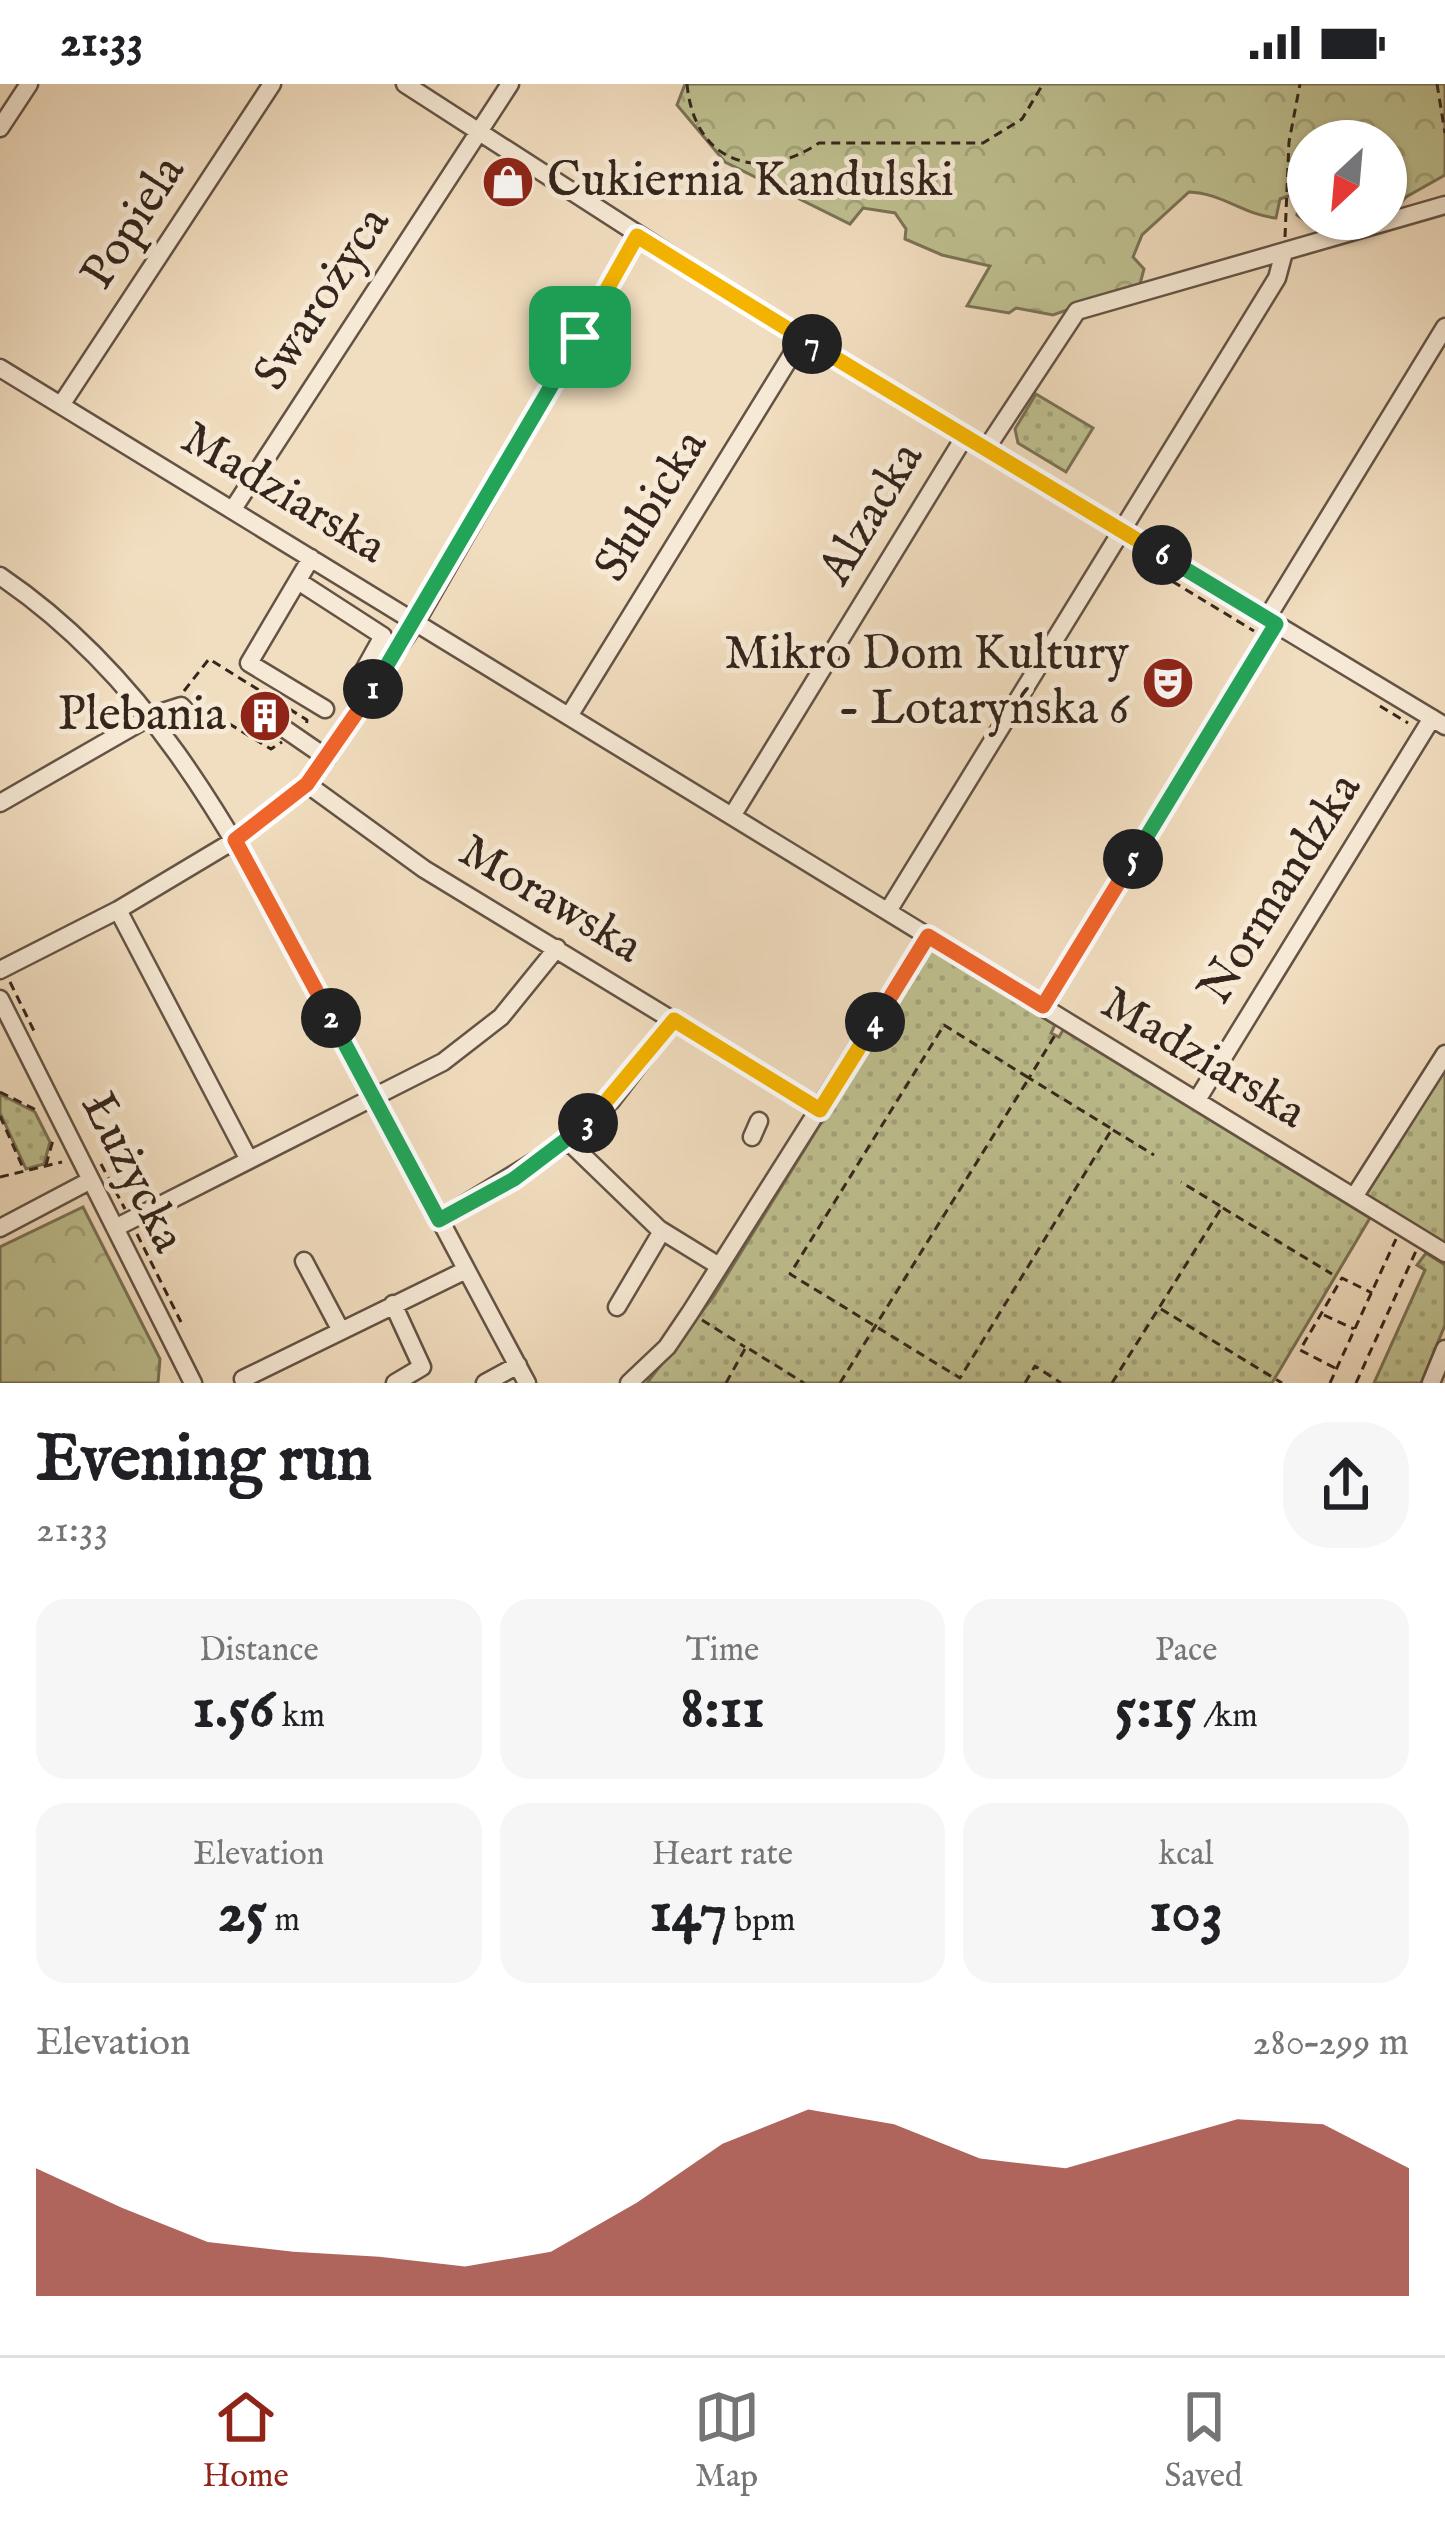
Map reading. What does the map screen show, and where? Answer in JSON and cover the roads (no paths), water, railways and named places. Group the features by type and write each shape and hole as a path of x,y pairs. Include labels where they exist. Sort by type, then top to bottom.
{"street":[{"path":"2,119 29,84"},
{"name":"Popiela","path":"61,405 272,84"},
{"path":"405,84 802,338 1439,722"},
{"name":"Swarożyca","path":"232,509 510,84"},
{"path":"986,448 1077,311 1445,206"},
{"path":"2,969 118,910 235,840 307,784 416,622 637,236"},
{"path":"888,911 1277,278 1282,256"},
{"path":"1043,1006 1445,327"},
{"name":"Słubicka","path":"569,716 802,338"},
{"name":"Madziarska","path":"0,368 1445,1252"},
{"name":"Alzacka","path":"732,816 965,436"},
{"path":"311,557 249,663 325,709"},
{"path":"0,576 100,658 153,715 235,840 527,1383"},
{"path":"298,581 383,636 354,688"},
{"path":"0,802 153,715 181,706 186,711"},
{"name":"Normandzka","path":"1197,1100 1439,722"},
{"path":"281,733 327,758"},
{"name":"Morawska","path":"307,784 424,869 820,1110"},
{"path":"118,910 249,1160"},
{"path":"628,1383 667,1347 928,936"},
{"path":"123,1224 375,1097 479,1038 522,995 557,948"},
{"name":"Łużycka","path":"0,999 91,1180 123,1224 193,1383"},
{"path":"439,1220 568,1141 611,1101 674,1020"},
{"path":"1354,1197 1445,1054"},
{"path":"568,1141 620,1196 662,1231 719,1266"},
{"path":"0,1228 91,1180"},
{"path":"617,1307 662,1231"},
{"path":"304,1261 340,1329"},
{"path":"243,1379 466,1270"},
{"path":"393,1304 422,1367 395,1383"},
{"path":"1430,1383 1444,1352"},
{"path":"485,1383 518,1365"}],"place":[{"name":"Cukiernia Kandulski","path":"508,182"},
{"name":"Mikro Dom Kultury - Lotaryńska 6","path":"1168,683"},
{"name":"Plebania","path":"265,716"}]}
